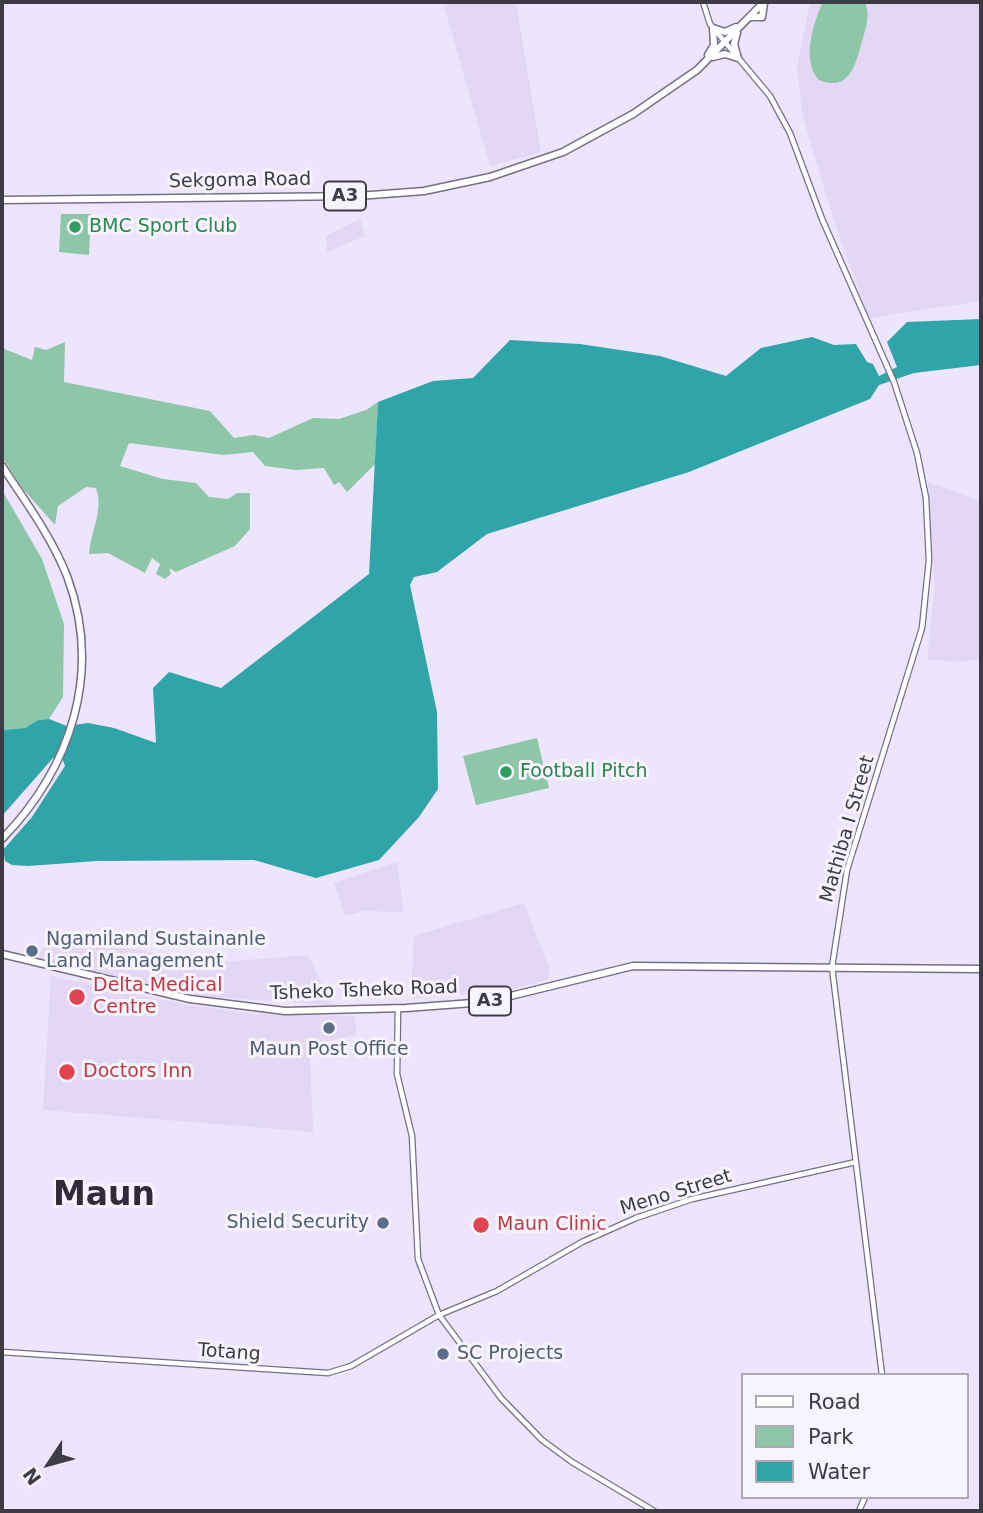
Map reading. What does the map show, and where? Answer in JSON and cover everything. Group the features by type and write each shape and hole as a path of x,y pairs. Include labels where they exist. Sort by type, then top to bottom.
{"highway":[{"name":"Sekgoma Road","path":"737,29 763,2"},
{"name":"Sekgoma Road","path":"2,200 358,196 433,190 502,174 563,152 621,122 667,91 709,57 763,2"},
{"path":"709,57 714,45 713,28 725,32 737,29 734,44 738,58"},
{"path":"709,57 725,54 738,58"},
{"path":"2,466 57,555 75,601 82,668 73,721 59,760 33,804 2,839"},
{"name":"Tsheko Tsheko Road","path":"2,954 212,1003 285,1011 486,1002 633,966 981,969"}],"street":[{"name":"Mathiba I Street","path":"703,2 713,28 770,96 782,118 822,219 883,354 923,476 929,531 928,593 915,656 847,870 832,967 882,1373"},
{"path":"398,1008 397,1074 412,1136 418,1259 439,1314 501,1398 542,1440 572,1462 654,1511"},
{"name":"Meno Street","path":"439,1314 497,1291 582,1242 658,1210 736,1188 856,1162"},
{"name":"Totang","path":"2,1352 317,1374 351,1366 439,1314"}],"shaded area":[{"path":"457,2 516,2 541,152 490,166 444,6"},
{"path":"810,2 981,2 981,301 869,318 834,221 802,114 797,67"},
{"path":"360,219 365,236 327,252 326,236"},
{"path":"928,482 981,501 981,659 957,662 927,659 935,587"},
{"path":"397,862 404,912 363,911 345,916 334,883"},
{"path":"524,903 549,968 548,980 501,991 411,999 414,936"},
{"path":"65,932 111,933 118,946 208,963 308,955 332,1005 199,996 113,979 34,955"},
{"path":"51,976 182,1004 256,1014 355,1016 356,1036 330,1040 310,1054 313,1132 43,1110"}],"green space":[{"path":"823,2 865,2 867,7 867,23 853,69 837,83 819,80 811,63 810,42"},
{"name":"BMC Sport Club","path":"61,214 91,214 89,255 59,252"},
{"path":"65,342 64,382 210,411 234,438 254,435 269,438 313,418 339,419 366,410 378,402 375,464 347,492 339,482 334,485 324,468 296,470 265,466 253,452 224,455 129,443 120,466 163,479 196,483 209,497 228,499 237,493 250,493 250,529 235,546 176,572 169,568 171,574 165,579 156,574 160,564 152,558 145,573 108,553 89,554 99,504 96,488 86,487 58,506 55,525 22,488 2,457 2,348 32,360 35,347 46,350"},
{"path":"2,490 42,559 64,624 63,697 49,719 38,720 25,728 2,730"},
{"name":"Football Pitch","path":"537,738 549,788 476,805 463,756"}],"water":[{"path":"981,319 981,365 914,373 879,385 870,399 689,472 487,534 437,572 414,577 410,585 437,712 438,789 419,817 379,860 316,878 254,860 97,861 28,866 12,865 5,861 3,850 32,817 65,766 62,758 53,758 2,816 2,730 25,728 38,720 49,719 67,726 88,723 114,728 156,743 153,688 169,672 221,688 369,574 378,402 433,381 473,378 510,340 580,344 660,356 726,376 761,348 812,337 834,345 856,344 867,362 873,364 879,376 897,367 887,342 907,322"}],"place":[{"name":"BMC Sport Club","path":"75,227"},
{"name":"Football Pitch","path":"506,772"},
{"name":"Ngamiland Sustainanle Land Management","path":"32,951"},
{"name":"Delta Medical Centre","path":"77,997"},
{"name":"Maun Post Office","path":"329,1028"},
{"name":"Doctors Inn","path":"67,1072"},
{"name":"Shield Security","path":"383,1223"},
{"name":"Maun Clinic","path":"481,1225"},
{"name":"SC Projects","path":"443,1354"}],"district":[{"name":"Maun","path":"104,1196"}]}
